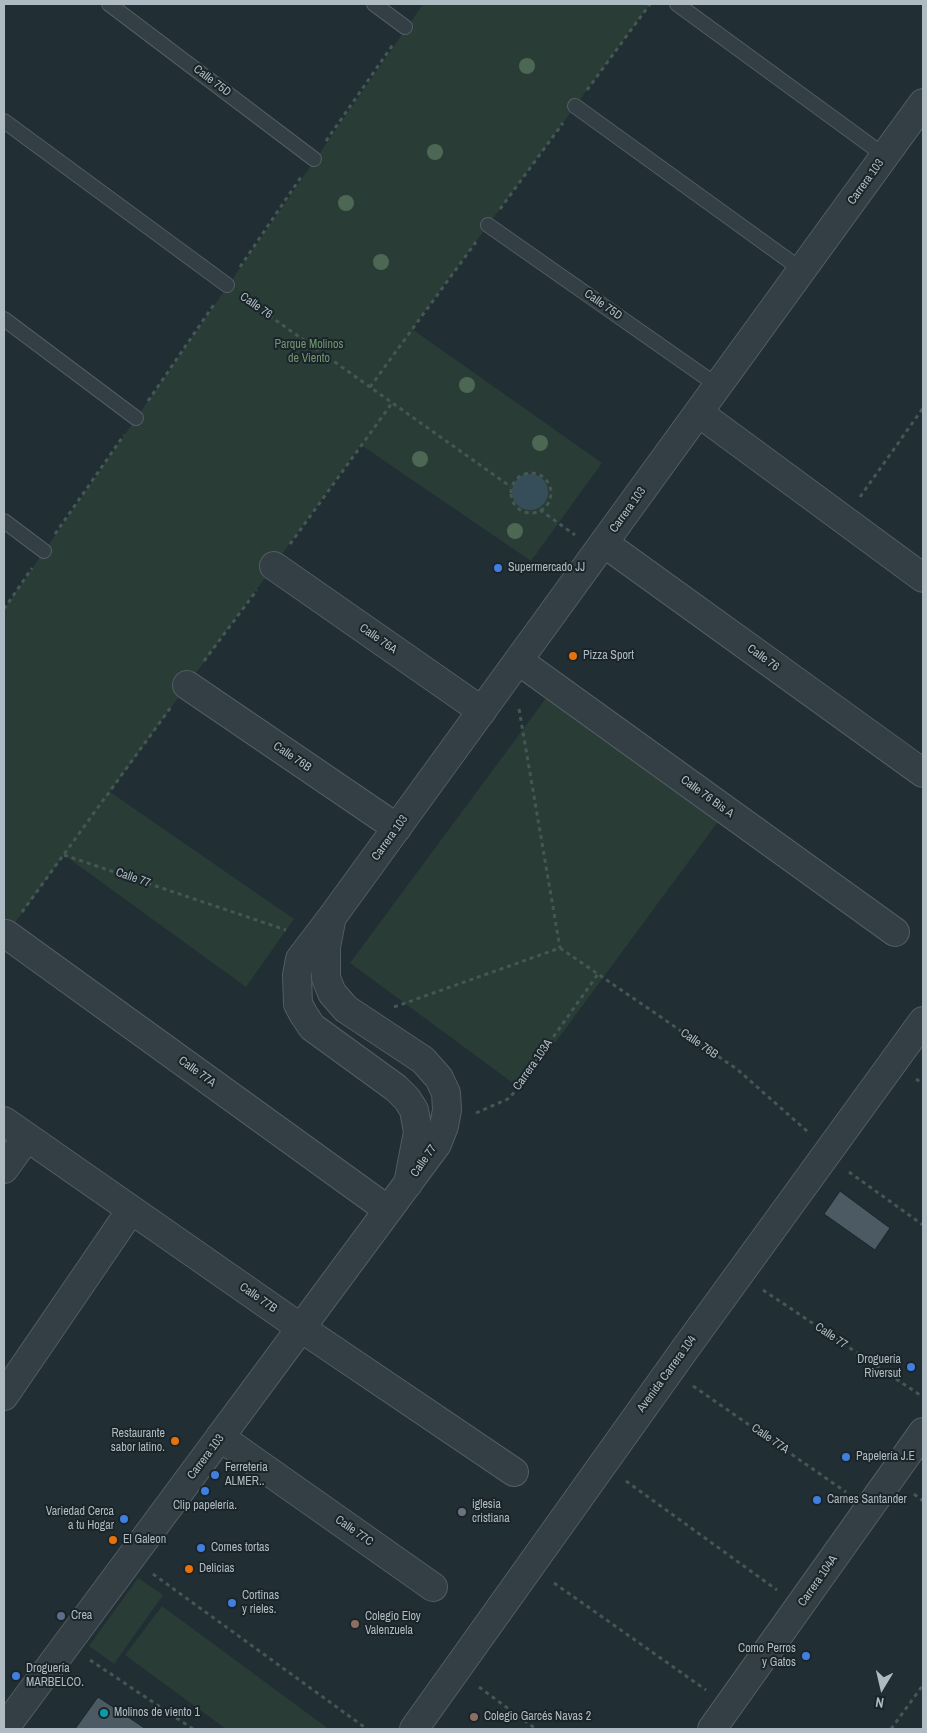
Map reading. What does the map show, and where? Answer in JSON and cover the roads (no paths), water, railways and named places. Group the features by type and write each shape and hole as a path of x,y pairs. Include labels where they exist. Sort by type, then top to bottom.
{"street":[{"name":"Carrera 103","path":"332,917 923,103"},
{"path":"699,413 923,578"},
{"name":"Calle 76","path":"601,547 923,773"},
{"name":"Calle 76A","path":"274,566 482,711"},
{"name":"Calle 76 Bis A","path":"515,666 895,932"},
{"name":"Calle 76B","path":"187,685 396,828"},
{"name":"Calle 77","path":"332,917 300,959 297,974 298,1004 312,1027 396,1088 414,1110 418,1132 408,1184"},
{"name":"Calle 77","path":"332,917 326,947 326,978 332,994 346,1009 423,1060 439,1078 446,1093 447,1110 444,1126 437,1144 408,1184"},
{"name":"Calle 77A","path":"6,934 388,1210"},
{"name":"Avenida Carrera 104","path":"414,1729 670,1370 923,1021"},
{"name":"Calle 77B","path":"4,1121 301,1328 514,1472"},
{"path":"4,1169 27,1137"},
{"name":"Carrera 103","path":"8,1715 66,1644 131,1558 408,1184"},
{"path":"4,1396 131,1210"},
{"name":"Carrera 104A","path":"712,1729 923,1432"},
{"name":"Calle 77C","path":"220,1437 433,1587"}],"lane":[{"name":"Calle 75D","path":"109,4 314,159"},
{"path":"374,4 405,27"},
{"path":"677,4 885,156"},
{"path":"575,106 802,270"},
{"name":"Calle 76","path":"4,121 227,286"},
{"name":"Calle 75D","path":"488,225 718,386"},
{"path":"4,319 136,418"},
{"path":"4,521 44,551"}],"water":[{"path":"530,474 537,475 543,479 547,485 547,499 543,505 537,509 530,510 523,509 517,505 513,499 512,492 513,485 517,479 523,475"}],"place":[{"name":"Supermercado JJ","path":"498,568"},
{"name":"Pizza Sport","path":"573,656"},
{"name":"Droguería Riversut","path":"911,1367"},
{"name":"Restaurante sabor latino.","path":"175,1441"},
{"name":"Papelería J.E","path":"846,1457"},
{"name":"Ferreteria ALMER..","path":"215,1475"},
{"name":"Clip papelería.","path":"205,1491"},
{"name":"Carnes Santander","path":"817,1500"},
{"name":"iglesia cristiana","path":"462,1512"},
{"name":"Variedad Cerca a tu Hogar","path":"124,1519"},
{"name":"El Galeon","path":"113,1540"},
{"name":"Comes tortas","path":"201,1548"},
{"name":"Delicias","path":"189,1569"},
{"name":"Cortinas y rieles.","path":"232,1603"},
{"name":"Crea","path":"61,1616"},
{"name":"Colegio Eloy Valenzuela","path":"355,1624"},
{"name":"Como Perros y Gatos","path":"806,1656"},
{"name":"Droguería MARBELCO.","path":"16,1676"},
{"name":"Molinos de viento 1","path":"104,1713"},
{"name":"Colegio Garcés Navas 2","path":"474,1717"}],"park label":[{"name":"Parque Molinos de Viento","path":"309,352"}]}
